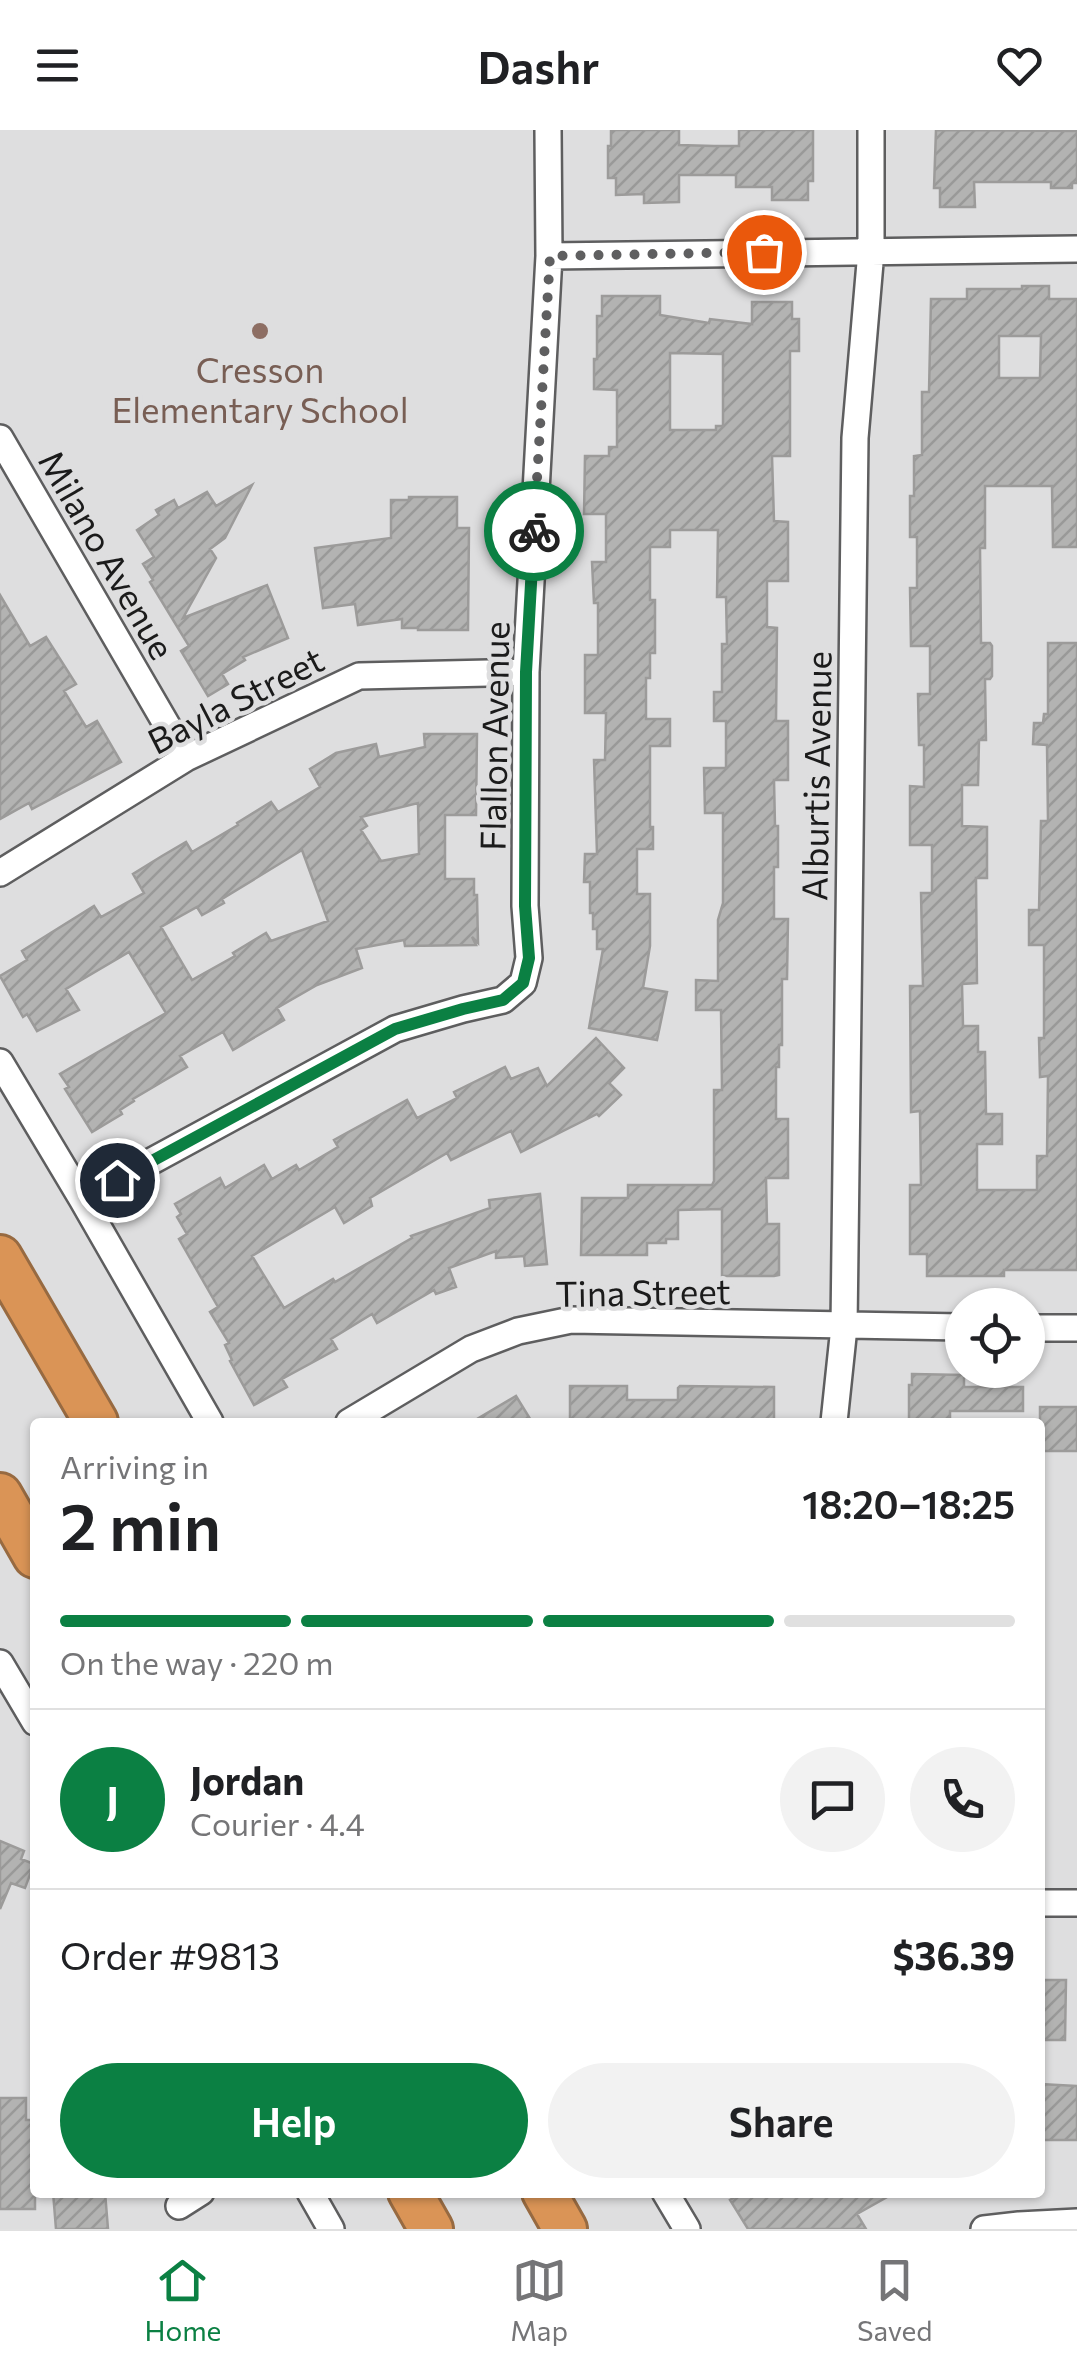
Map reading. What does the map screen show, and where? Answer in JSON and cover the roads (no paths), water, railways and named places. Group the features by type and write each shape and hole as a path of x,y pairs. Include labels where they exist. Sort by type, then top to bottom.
{"highway":[{"path":"0,1257 94,1418"},
{"path":"0,1495 30,1547"},
{"path":"414,2198 432,2229"},
{"path":"547,2198 565,2229"}],"street":[{"name":"Flallon Avenue","path":"82,1199 395,1029 503,1000 523,983 529,958 525,906 526,672 550,256 548,130"},
{"name":"Alburtis Avenue","path":"834,1418 844,1327 854,438 871,251 871,130"},
{"path":"550,256 1077,250"},
{"name":"Milano Avenue","path":"0,438 186,758"},
{"name":"Bayla Street","path":"0,873 186,758 359,676 526,672"},
{"path":"0,1062 208,1418"},
{"name":"Tina Street","path":"356,1418 471,1349 518,1331 571,1320 945,1328"},
{"path":"1045,1328 1077,1328"},
{"path":"2,1672 30,1714"},
{"path":"1045,1903 1077,1903"},
{"path":"313,2198 331,2229"},
{"path":"669,2198 687,2229"},
{"path":"984,2229 1077,2222"}],"place":[{"name":"Cresson Elementary School","path":"260,331"}]}
